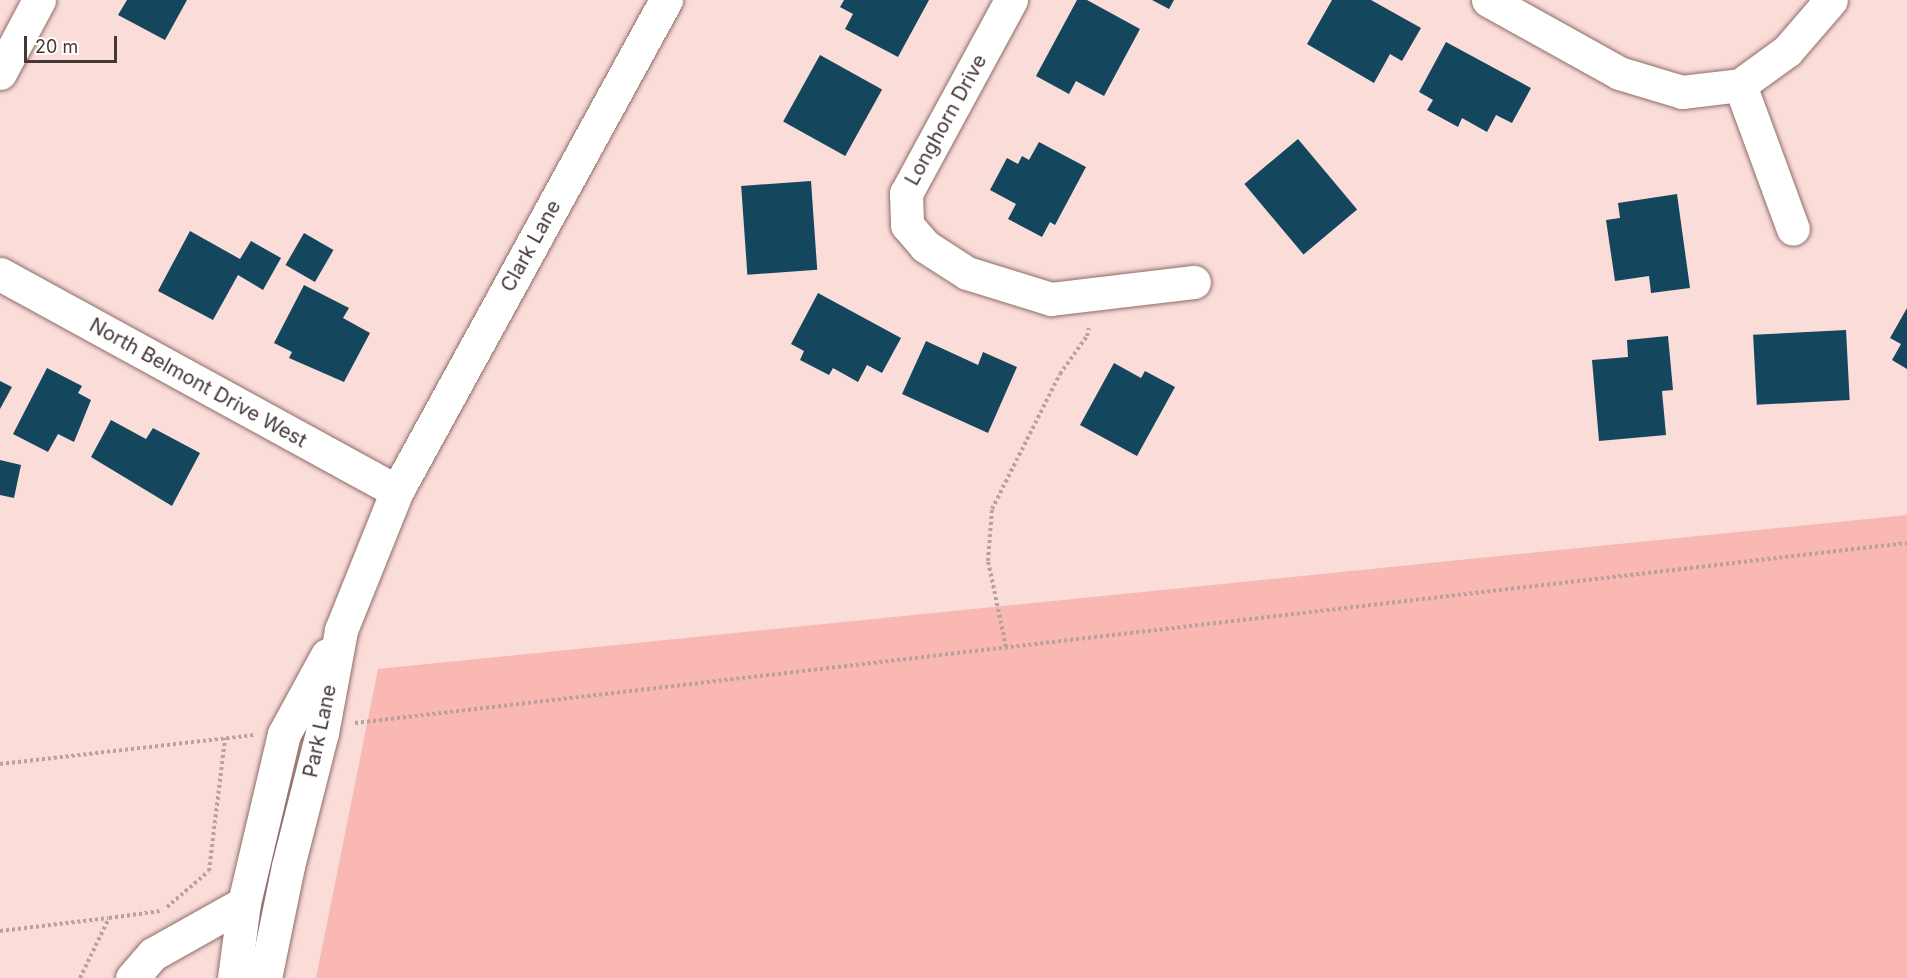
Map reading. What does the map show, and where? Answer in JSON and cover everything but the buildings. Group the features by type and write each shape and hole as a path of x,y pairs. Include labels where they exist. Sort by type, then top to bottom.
{"street":[{"path":"0,73 39,0"},
{"name":"Clark Lane","path":"397,491 666,0"},
{"name":"Longhorn Drive","path":"1011,0 906,193 907,225 926,246 968,273 1050,299 1194,282"},
{"path":"1488,0 1619,73 1682,92 1740,85 1786,51 1832,0"},
{"path":"1740,85 1793,229"},
{"name":"North Belmont Drive West","path":"0,274 397,491"},
{"name":"Park Lane","path":"265,978 288,866 322,733 341,630 397,491"},
{"path":"234,978 244,903 284,734 341,630"},
{"path":"132,978 153,954 244,903"}],"path":[{"path":"1006,648 988,561 992,509 1060,374 1088,336 1088,295"},
{"path":"351,724 1907,543"},
{"path":"0,764 252,735"},
{"path":"0,931 163,910 209,871 225,738"},
{"path":"80,978 109,918"}],"shaded area":[{"path":"1907,515 1907,978 316,978 378,669"}]}
